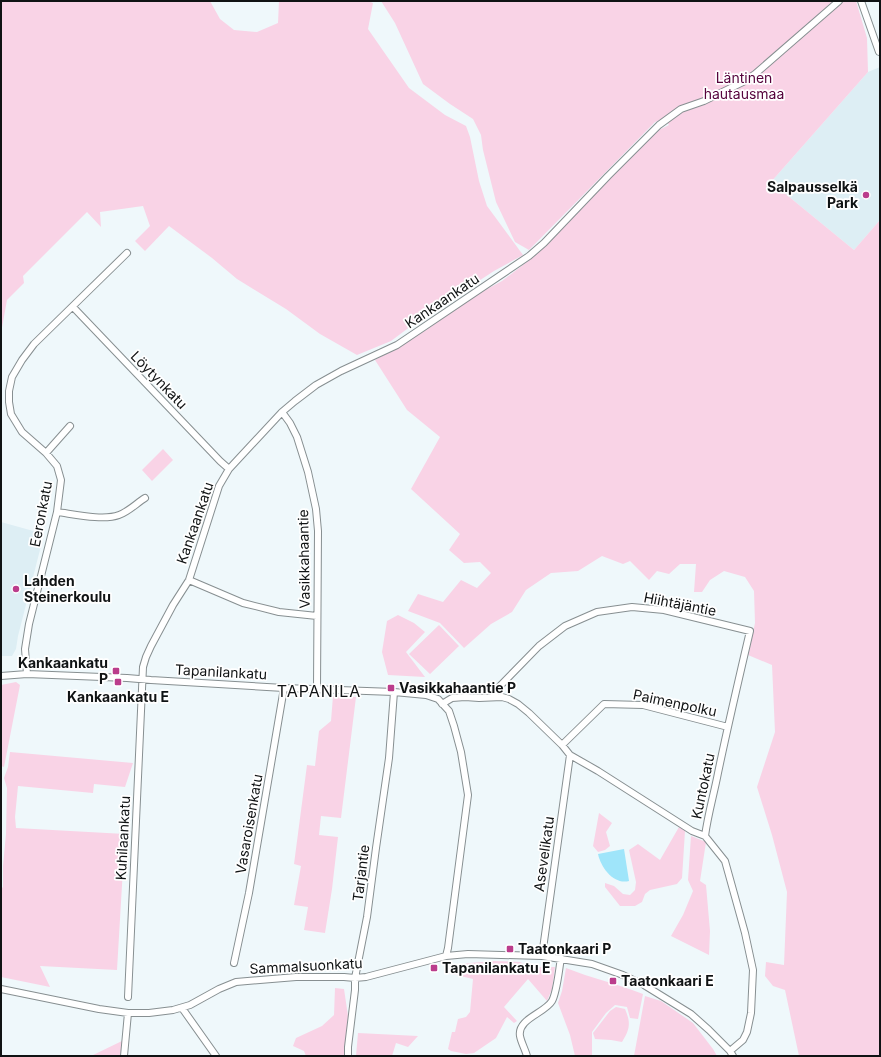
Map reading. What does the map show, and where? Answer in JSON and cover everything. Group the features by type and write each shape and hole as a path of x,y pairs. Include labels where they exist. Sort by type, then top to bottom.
{"street":[{"name":"Kankaankatu","path":"142,679 146,657 173,605 189,580 219,486 230,469 282,412 316,385 341,371 397,345 529,256 544,243 659,125 681,109 704,101 743,82 755,74 839,1"},
{"path":"861,1 878,42 879,52"},
{"name":"Eeronkatu","path":"27,674 25,649 29,624 57,512 61,480 56,466 46,453 22,432 11,414 8,391 12,377 34,344 127,253"},
{"name":"Löytynkatu","path":"72,307 220,461 230,469"},
{"name":"Vasikkahaantie","path":"282,412 290,423 297,437 308,472 316,509 318,531 317,688"},
{"path":"46,453 70,426"},
{"path":"57,512 100,517 116,516 145,498"},
{"path":"189,580 232,599 261,608 278,612 317,616"},
{"name":"Hiihtäjäntie","path":"493,697 497,689 539,646 565,626 597,612 632,607 664,610 750,631"},
{"name":"Kuntokatu","path":"731,1054 743,1040 747,1032 751,1013 753,970 745,933 725,861 705,836 708,815 750,631"},
{"name":"Tapanilankatu","path":"1,676 27,674 127,678 284,688 394,692 426,696 438,699 442,704"},
{"name":"Kuhilaankatu","path":"128,997 142,679"},
{"name":"Vasaroisenkatu","path":"234,963 250,893 284,688"},
{"name":"Tarjantie","path":"348,1056 355,978 367,917 389,758 394,692"},
{"path":"446,956 468,794 461,752 448,711 442,704 452,698 502,697 518,704 562,745 570,755 598,771 692,831 705,836"},
{"name":"Paimenpolku","path":"562,745 604,704 643,706 728,727"},
{"name":"Asevelikatu","path":"542,956 570,755"},
{"name":"Sammalsuonkatu","path":"1,989 99,1009 128,1013 161,1012 190,1005 219,989 236,982 296,978 366,977 446,956 468,954 542,956 592,964 623,975 644,985 691,1014 709,1030 731,1054"},
{"path":"527,1056 520,1035 522,1026 525,1022 548,1006 552,1001 561,958"},
{"path":"182,1008 216,1056"},
{"path":"124,1056 128,1013"}],"shaded area":[{"path":"880,67 880,220 854,250 771,182 868,72"},
{"name":"Lahden Steinerkoulu","path":"1,522 37,532 42,542 16,649 12,656 1,656"}],"green space":[{"path":"1,1 210,1 220,19 234,30 257,32 278,23 279,1 368,1 373,3 368,29 409,88 445,115 466,126 470,137 479,181 487,206 523,255 494,271 419,320 391,341 357,355 320,334 286,309 237,279 169,226 145,251 135,241 150,226 143,206 100,212 101,227 87,212 23,276 24,283 7,300 1,333"},
{"name":"Läntinen hautausmaa","path":"381,1 856,1 867,38 868,72 771,182 854,250 880,220 880,1056 799,1056 785,990 773,986 765,976 766,962 784,965 787,892 772,835 757,787 775,732 772,665 748,655 755,623 754,591 745,577 724,571 710,580 702,592 694,592 696,564 680,564 669,574 657,571 649,580 630,561 623,564 602,556 578,571 551,573 526,590 512,612 491,624 464,648 440,623 408,611 418,594 443,602 461,580 477,588 491,573 480,562 464,563 449,550 460,534 411,489 440,437 407,410 375,360 426,330 476,295 502,281 528,261 641,147 659,130 669,125 664,118 655,122 529,250 515,242 496,202 483,150 481,135 473,119 423,84 395,23"},
{"path":"163,449 173,460 152,481 142,470"},
{"path":"398,615 414,623 425,632 406,652 425,677 388,675 382,652 387,621"},
{"path":"439,625 459,646 430,674 409,654"},
{"path":"16,682 20,685 4,767 1,766 1,685"},
{"path":"333,696 356,697 341,818 321,816 319,835 338,837 325,933 304,930 308,907 294,905 301,866 294,864 307,765 315,766 319,731 331,721"},
{"path":"10,752 133,763 125,787 94,784 93,793 18,786 15,817 16,828 125,834 117,970 40,966 50,987 1,977 1,889 3,887 7,788 4,778 8,767"},
{"path":"599,813 612,823 606,832 610,846 605,850 598,852 593,846"},
{"path":"679,827 685,831 682,878 677,884 650,890 645,894 642,902 635,906 620,906 605,887 605,883 614,886 623,894 630,895 635,890 636,882 629,850 638,844 660,860"},
{"path":"691,836 706,842 700,881 706,885 710,931 709,955 671,936 683,915 693,891 688,880"},
{"path":"494,961 520,962 531,967 555,967 552,989 547,1001 528,979 504,1007 517,1021 514,1023 507,1017 496,1038 474,1053 466,1054 451,1051 448,1049 452,1032 455,1032 458,1019 466,1017 470,1012 473,979 448,973 450,966"},
{"path":"566,968 643,994 638,1019 630,1018 627,1007 615,1005 606,1013 592,1032 592,1056 575,1056 570,1035 558,1003 562,991"},
{"path":"335,988 344,989 348,1016 345,1056 306,1056 304,1051 293,1046 296,1038 322,1026 334,1015"},
{"path":"645,996 661,1001 693,1023 717,1056 634,1056"},
{"path":"616,1007 625,1009 629,1022 627,1033 622,1042 595,1039 593,1033 610,1011"},
{"path":"358,1033 418,1036 408,1047 396,1043 392,1056 356,1056"},
{"path":"122,1041 120,1056 91,1056"}],"water":[{"path":"624,849 629,881 623,882 613,878 605,870 598,854"}],"place":[{"name":"Salpausselkä Park","path":"866,195"},
{"name":"Lahden Steinerkoulu","path":"16,589"},
{"name":"Kankaankatu P","path":"116,671"},
{"name":"Kankaankatu E","path":"118,682"},
{"name":"Vasikkahaantie P","path":"391,688"},
{"name":"Taatonkaari P","path":"510,949"},
{"name":"Tapanilankatu E","path":"434,968"},
{"name":"Taatonkaari E","path":"613,981"}],"district":[{"name":"TAPANILA","path":"319,691"}]}
